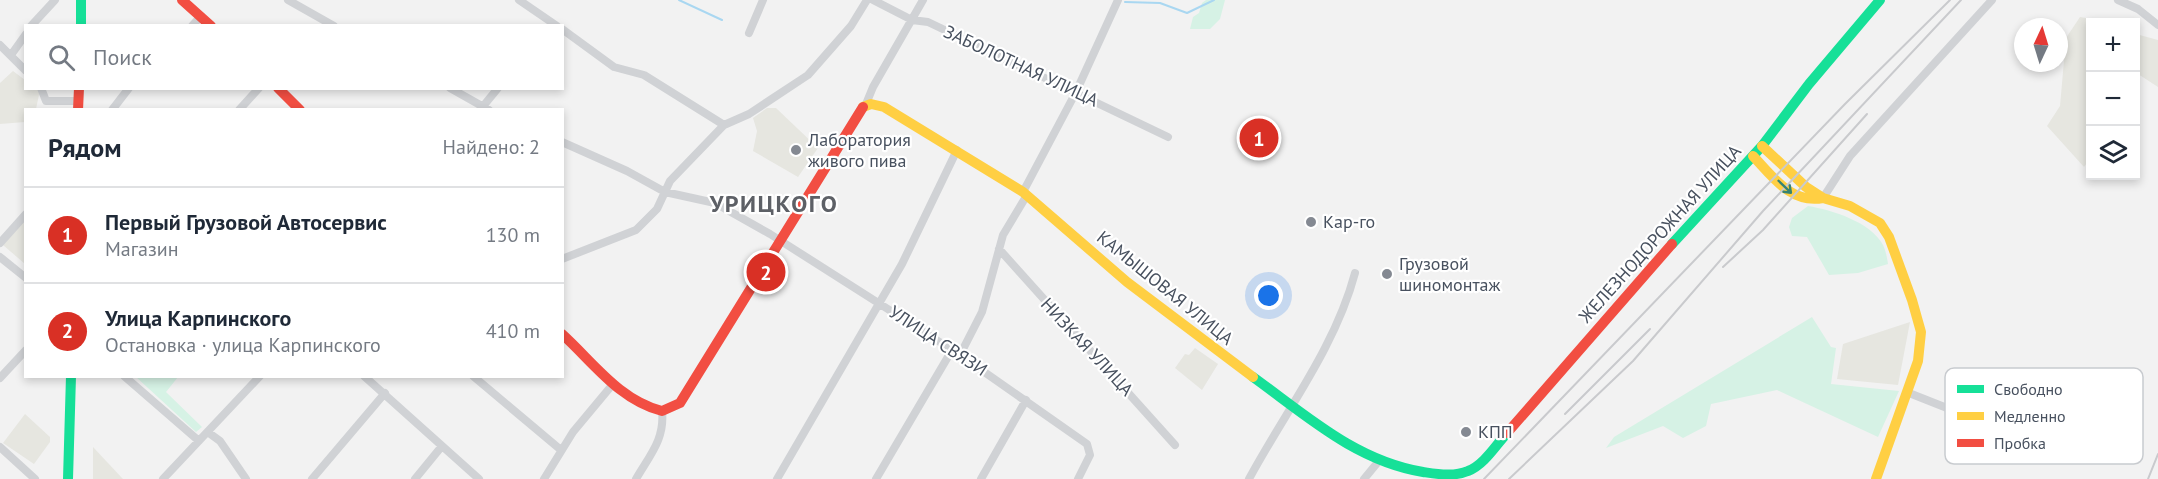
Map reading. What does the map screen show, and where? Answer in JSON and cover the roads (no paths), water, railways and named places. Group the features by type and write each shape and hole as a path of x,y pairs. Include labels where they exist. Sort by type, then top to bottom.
{"main road":[{"path":"81,0 81,24"},
{"path":"182,0 209,24"},
{"name":"ЖЕЛЕЗНОДОРОЖНАЯ УЛИЦА","path":"1452,476 1469,471 1486,457 1626,294 1762,146 1809,84 1880,0"},
{"path":"78,105 79,90"},
{"path":"280,90 298,108"},
{"path":"564,336 613,384 638,404 662,411 675,406 688,393 779,240 856,116 867,104"},
{"name":"КАМЫШОВАЯ УЛИЦА","path":"867,104 882,105 1025,194 1127,282 1356,451 1378,462 1422,473 1452,476"},
{"path":"1762,146 1806,187 1823,198 1850,206 1880,224 1889,237 1921,332 1918,361 1909,393 1876,479"},
{"path":"1753,156 1798,200 1814,202 1823,198"},
{"path":"68,479 71,378"}],"street":[{"path":"33,24 55,0"},
{"path":"288,0 330,24"},
{"path":"519,0 554,24"},
{"path":"749,33 763,0"},
{"path":"564,258 636,230 657,209 670,181 724,124 749,114 808,75 851,26 867,0"},
{"name":"ЗАБОЛОТНАЯ УЛИЦА","path":"873,0 912,20 928,22 1168,137"},
{"path":"867,104 873,87 923,0"},
{"path":"960,355 982,312 999,249 1010,221 1076,92 1118,0"},
{"path":"1823,198 1850,156 1992,0"},
{"path":"2118,0 2138,9 2158,25"},
{"path":"194,24 201,16"},
{"path":"564,30 614,66 644,75 724,124"},
{"path":"11,55 24,37"},
{"path":"0,45 24,69"},
{"path":"42,90 46,101 78,105"},
{"path":"114,108 127,90"},
{"path":"241,108 257,90"},
{"path":"453,90 484,108 497,90"},
{"name":"УЛИЦА СВЯЗИ","path":"564,143 627,171 665,192 715,203 879,302 1082,439 1090,449 1087,464 1078,479"},
{"path":"777,479 902,264 957,150"},
{"path":"0,243 24,216"},
{"name":"НИЗКАЯ УЛИЦА","path":"999,249 1176,445"},
{"path":"0,257 24,276"},
{"path":"1249,479 1335,329 1349,297 1355,273"},
{"path":"876,479 952,350"},
{"path":"0,378 24,352"},
{"path":"126,378 199,441"},
{"path":"163,479 209,433 258,378"},
{"path":"368,378 479,479"},
{"path":"475,378 561,450"},
{"path":"544,479 561,450 613,384"},
{"path":"1012,391 1018,412"},
{"path":"312,479 386,393"},
{"path":"1909,393 1945,407"},
{"path":"981,479 1026,400"},
{"path":"636,479 662,435 664,426 662,411"},
{"path":"209,433 220,441 246,479"},
{"path":"415,479 442,446"},
{"path":"0,447 35,479"},
{"path":"1364,479 1378,462"}],"waterway":[{"path":"679,0 722,20"},
{"path":"1125,2 1160,3 1187,13 1214,0"}],"railway":[{"path":"1484,479 1845,104 1950,0"},
{"path":"1509,479 1633,361 1763,211 1961,0"},
{"path":"1723,267 1763,230 1867,114"},
{"path":"1565,414 1650,329"},
{"path":"2148,479 2158,454"}],"place":[{"name":"Первый Грузовой Автосервис","path":"1259,138"},
{"name":"Лаборатория живого пива","path":"796,150"},
{"name":"Кар-го","path":"1311,222"},
{"name":"Улица Карпинского","path":"766,272"},
{"name":"Грузовой шиномонтаж","path":"1387,274"},
{"name":"КПП","path":"1466,432"}],"district":[{"name":"УРИЦКОГО","path":"774,204"}]}
